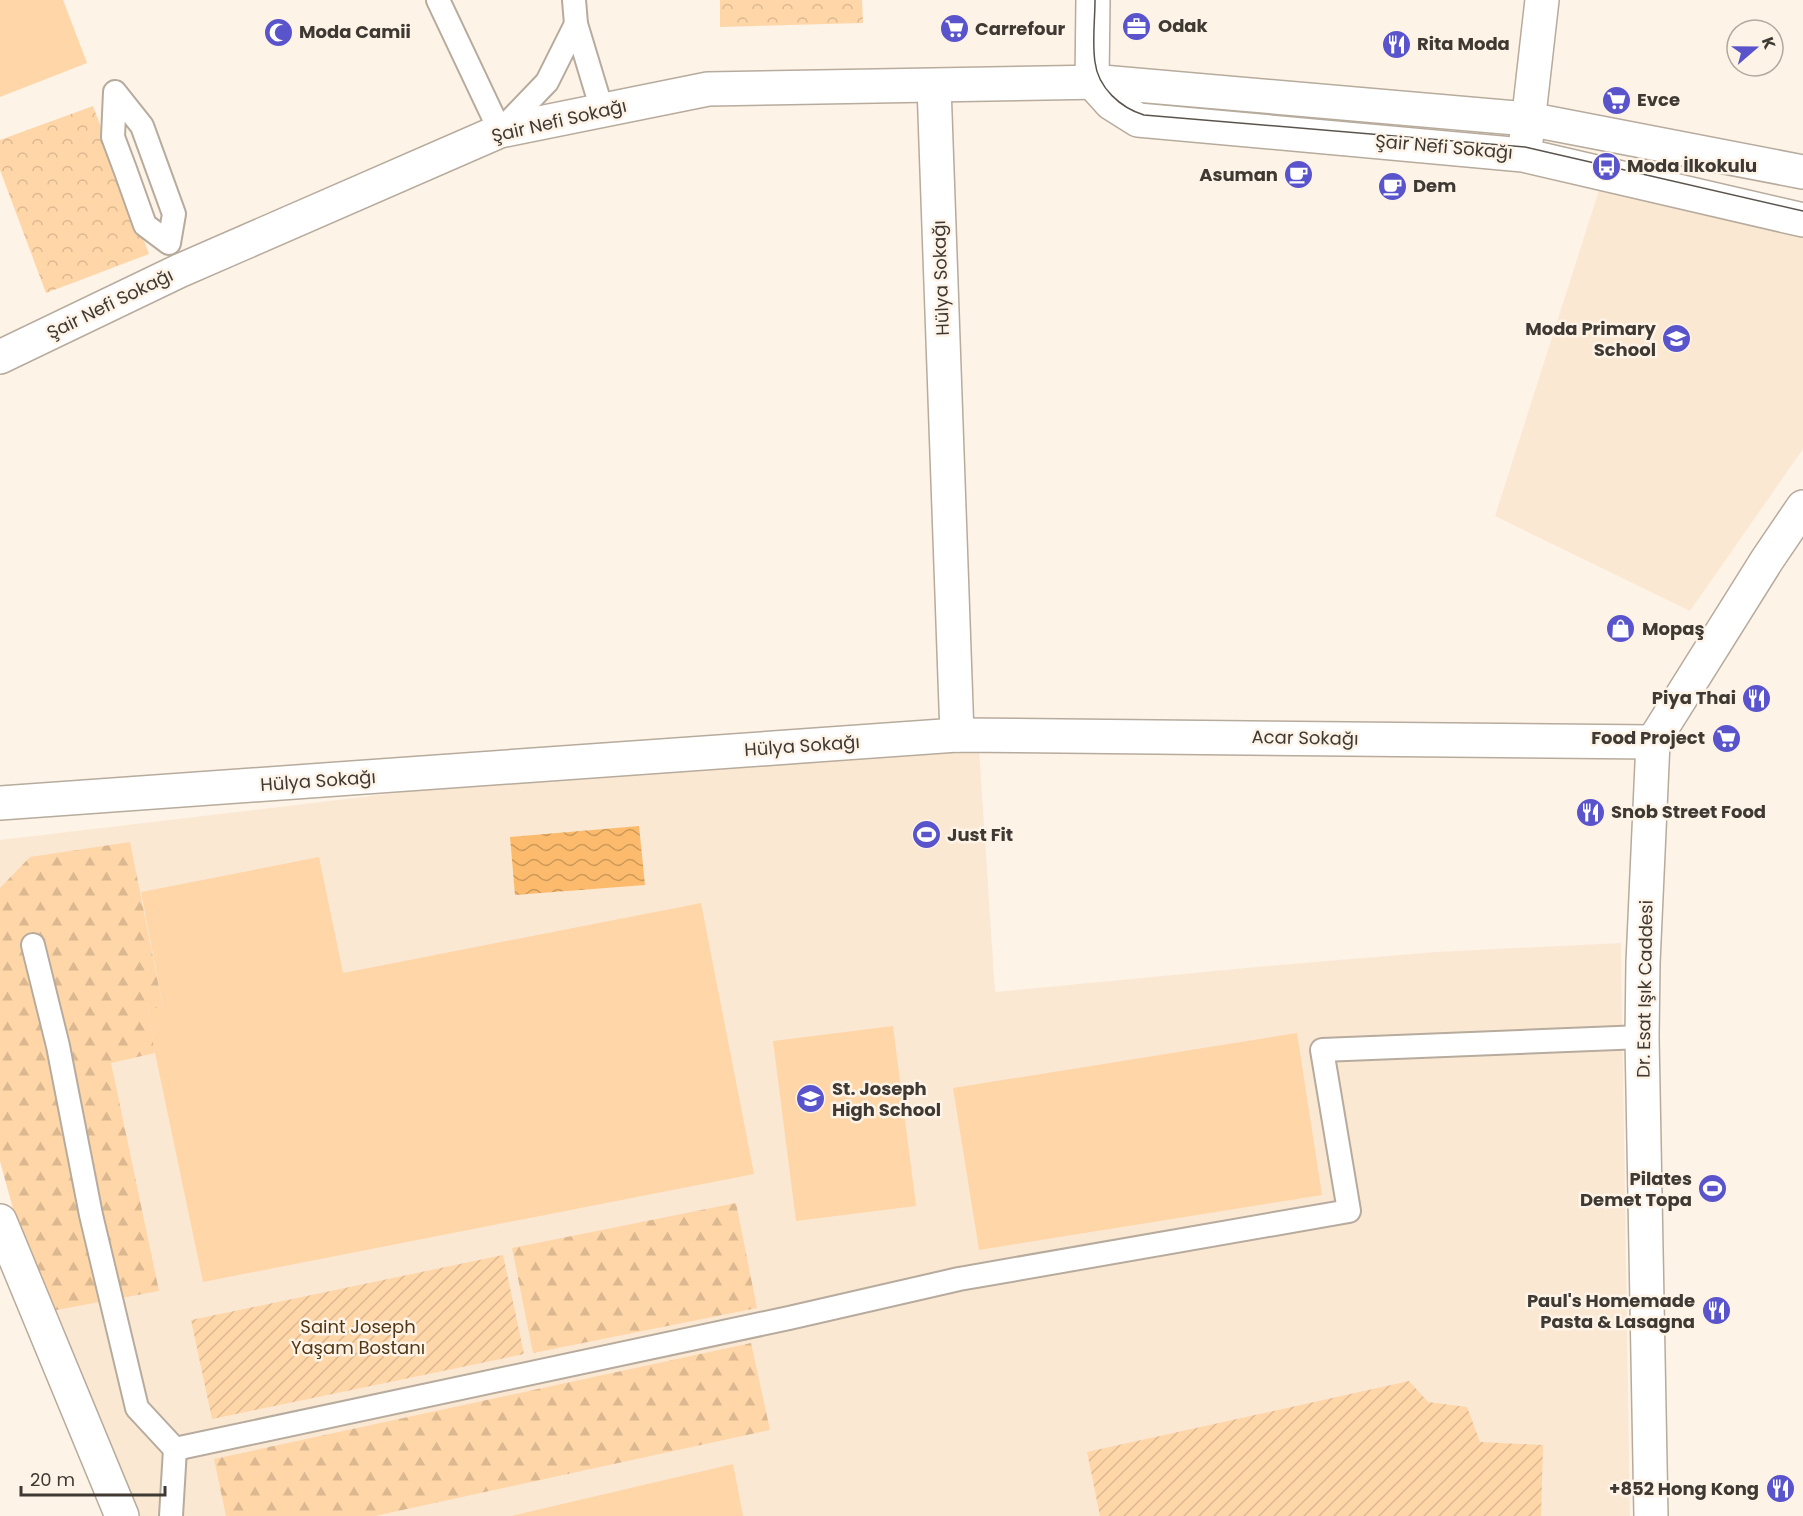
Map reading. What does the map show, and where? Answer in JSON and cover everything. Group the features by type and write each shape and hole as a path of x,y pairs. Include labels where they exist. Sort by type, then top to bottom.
{"street":[{"path":"1092,82 1093,0"},
{"path":"1523,154 1542,0"},
{"name":"Şair Nefi Sokağı","path":"0,357 179,271 500,131 708,89 1092,82 1528,119 1803,172"},
{"name":"Şair Nefi Sokağı","path":"1092,82 1111,103 1138,120 1523,154 1803,220"},
{"name":"Hülya Sokağı","path":"0,803 957,735 934,86"},
{"name":"Dr. Esat Işık Caddesi","path":"1651,1516 1642,1036 1653,742 1767,560 1803,507"},
{"path":"1767,560 1803,534"},
{"name":"Acar Sokağı","path":"957,735 1653,742"},
{"path":"1,1226 122,1516"}],"lane":[{"path":"438,0 500,131 547,82 576,24"},
{"path":"574,0 576,24 602,110"},
{"path":"115,92 142,126 174,214 170,243 145,225 113,137 115,92"},
{"path":"33,945 58,1046 91,1215 137,1408 175,1449 171,1516"},
{"path":"175,1449 789,1318 959,1279 1349,1211 1322,1050 1642,1036"}],"shaded area":[{"name":"Moda Primary School","path":"1602,181 1803,228 1803,449 1690,611 1495,516"},
{"name":"St. Joseph High School","path":"979,748 995,992 1436,952 1621,943 1630,1516 136,1516 24,1249 0,1161 0,840 709,756"}],"green space":[{"path":"0,0 63,0 87,63 0,97"},
{"path":"720,0 862,0 863,23 720,27"},
{"path":"93,106 149,254 46,293 0,170 0,140"},
{"path":"130,842 163,1007 148,1010 155,1053 111,1063 159,1291 51,1311 24,1249 0,1161 0,888 30,857"},
{"path":"319,857 343,973 701,903 754,1174 203,1282 148,1010 163,1006 141,892"},
{"path":"893,1026 916,1206 796,1221 773,1041"},
{"path":"1297,1033 1322,1195 979,1250 953,1088"},
{"path":"736,1203 757,1308 533,1353 512,1248"},
{"name":"Saint Joseph Yaşam Bostanı","path":"503,1255 524,1354 212,1419 191,1320"},
{"path":"751,1343 770,1430 375,1516 226,1516 214,1459"},
{"path":"1409,1381 1428,1402 1467,1407 1480,1442 1543,1445 1541,1516 1100,1516 1087,1452"},
{"path":"733,1464 743,1516 511,1516"}],"water":[{"path":"639,826 645,885 515,895 510,837"}],"tram line":[{"path":"1095,0 1094,54 1097,71 1112,96 1135,112 1144,115 1525,147 1803,211"}],"place":[{"name":"Odak","path":"1137,26"},
{"name":"Carrefour","path":"954,29"},
{"name":"Moda Camii","path":"278,32"},
{"name":"Rita Moda","path":"1396,44"},
{"name":"Evce","path":"1616,100"},
{"name":"Moda İlkokulu","path":"1606,166"},
{"name":"Asuman","path":"1299,175"},
{"name":"Dem","path":"1392,186"},
{"name":"Moda Primary School","path":"1677,339"},
{"name":"Mopaş","path":"1621,629"},
{"name":"Piya Thai","path":"1757,698"},
{"name":"Food Project","path":"1726,738"},
{"name":"Snob Street Food","path":"1590,812"},
{"name":"Just Fit","path":"926,835"},
{"name":"St. Joseph High School","path":"811,1099"},
{"name":"Pilates Demet Topa","path":"1713,1189"},
{"name":"Paul's Homemade Pasta & Lasagna","path":"1716,1311"},
{"name":"+852 Hong Kong","path":"1780,1489"}]}
